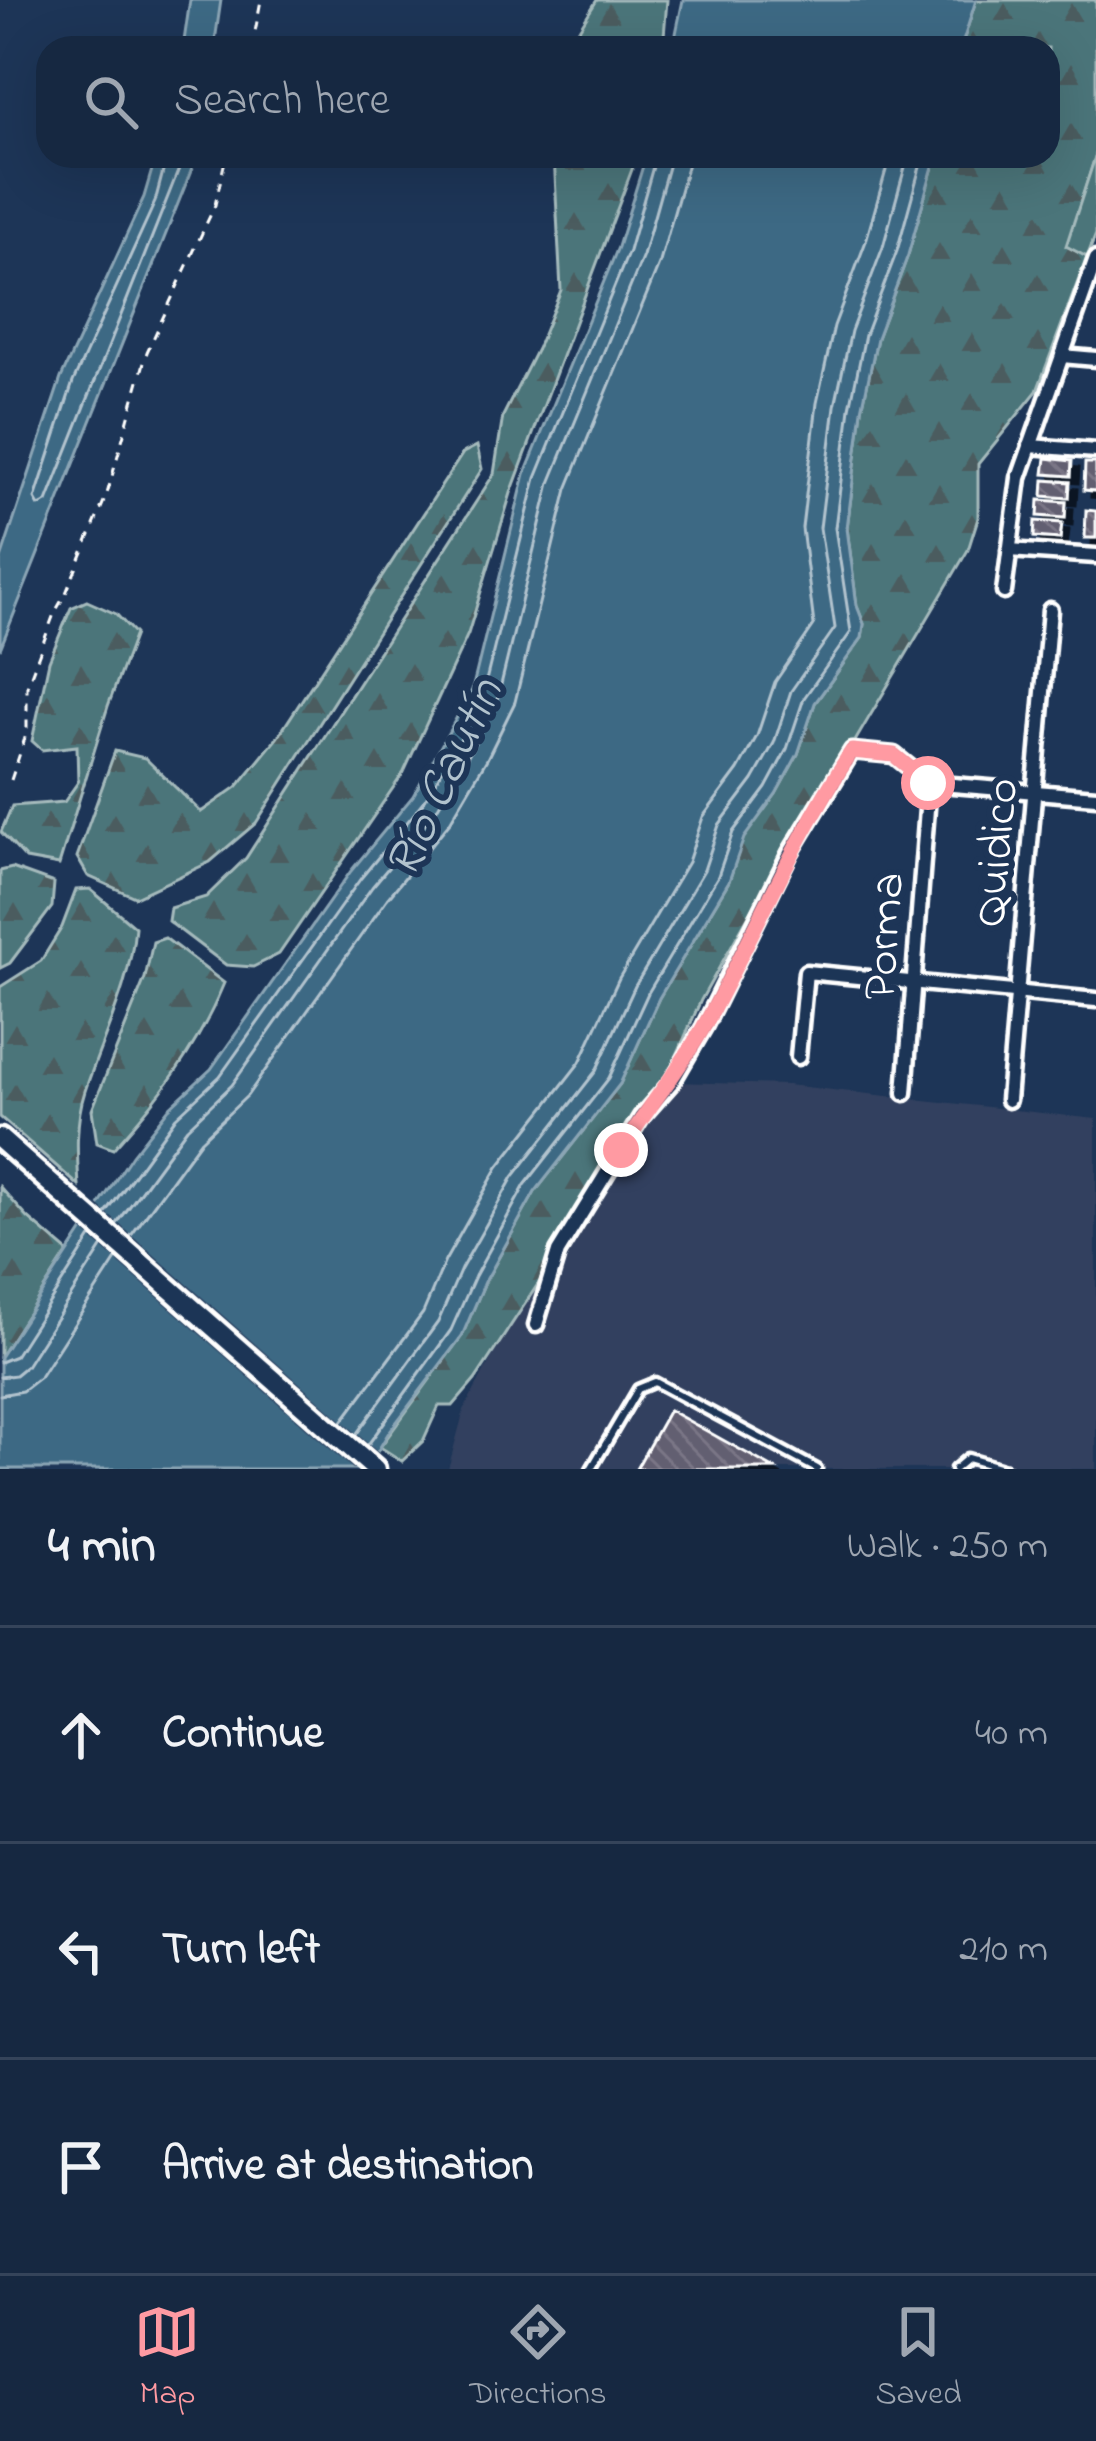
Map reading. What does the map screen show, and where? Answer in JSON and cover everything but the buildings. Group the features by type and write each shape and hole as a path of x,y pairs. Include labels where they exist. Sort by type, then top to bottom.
{"main road":[{"path":"0,1139 375,1469"}],"street":[{"path":"1004,592 1019,478 1096,259"},
{"path":"1061,356 1096,359"},
{"path":"1030,446 1096,451"},
{"path":"1009,550 1096,556"},
{"name":"Quidico","path":"1008,1100 1050,610"},
{"path":"536,1325 558,1252 641,1117 672,1082 790,853 852,751 894,755 928,783 1096,797"},
{"name":"Porma","path":"905,1094 928,783"},
{"path":"798,1057 806,972 1096,1000"}],"lane":[{"path":"591,1469 638,1389 655,1382 817,1469"},
{"path":"955,1469 968,1458 1005,1469"}],"path":[{"path":"254,36 261,0"},
{"path":"11,780 27,732 27,686 107,494 147,352 215,205 223,168"}],"shaded area":[{"path":"672,1082 787,1085 1096,1119 1096,1469 448,1469 464,1410 499,1344 641,1117"}],"green space":[{"path":"597,0 667,0 664,36 574,36"},
{"path":"976,0 1096,0 1096,154 1067,246 1087,257 1037,391 978,464 978,518 968,550 854,743 806,814 701,1000 666,1080 625,1127 551,1250 540,1281 475,1380 453,1406 439,1406 423,1441 402,1461 380,1447 462,1336 485,1282 535,1192 620,1084 659,998 729,881 743,838 798,754 815,703 862,638 864,624 857,606 847,528 862,410 877,338 908,255 933,168 1060,168 1060,36 965,36"},
{"path":"1096,154 1096,234 1087,257 1066,246"},
{"path":"555,168 633,168 511,493 468,634 404,772 279,954 253,967 226,965 168,921 170,908 206,897 246,858 494,474 503,416 561,290"},
{"path":"477,446 482,469 256,823 210,862 135,897 88,876 77,857 115,751 145,758 201,812 237,787 277,738 463,453"},
{"path":"87,601 116,614 135,634 59,865 26,859 1,832 12,806 64,802 78,782 77,746 42,750 32,741 49,661 71,608"},
{"path":"12,868 54,883 52,907 10,963 0,968 0,871"},
{"path":"90,889 135,927 122,990 82,1102 79,1186 0,1117 0,987 41,961 62,927 76,890"},
{"path":"165,938 224,983 176,1071 113,1149 97,1143 92,1110 145,978 153,942"},
{"path":"0,1187 68,1252 0,1357"}],"water":[{"path":"190,0 221,0 216,36 185,36"},
{"path":"683,0 976,0 965,36 676,36"},
{"path":"152,168 192,168 0,649 0,562 61,378 144,197"},
{"name":"Río Cautín","path":"642,168 933,168 908,255 877,338 862,410 847,528 857,606 864,624 862,638 815,703 798,754 744,838 729,881 659,998 620,1084 535,1192 485,1282 462,1336 389,1432 367,1469 0,1469 0,1357 132,1155 168,1109 211,1069 351,871 413,796 472,690 525,474 618,247"}],"pier":[{"path":"93,1201 382,1456 374,1469 353,1469 77,1226"}],"route":[{"path":"621,1150 641,1117 672,1082 704,1027 790,853 852,751 894,755 928,783"}]}
